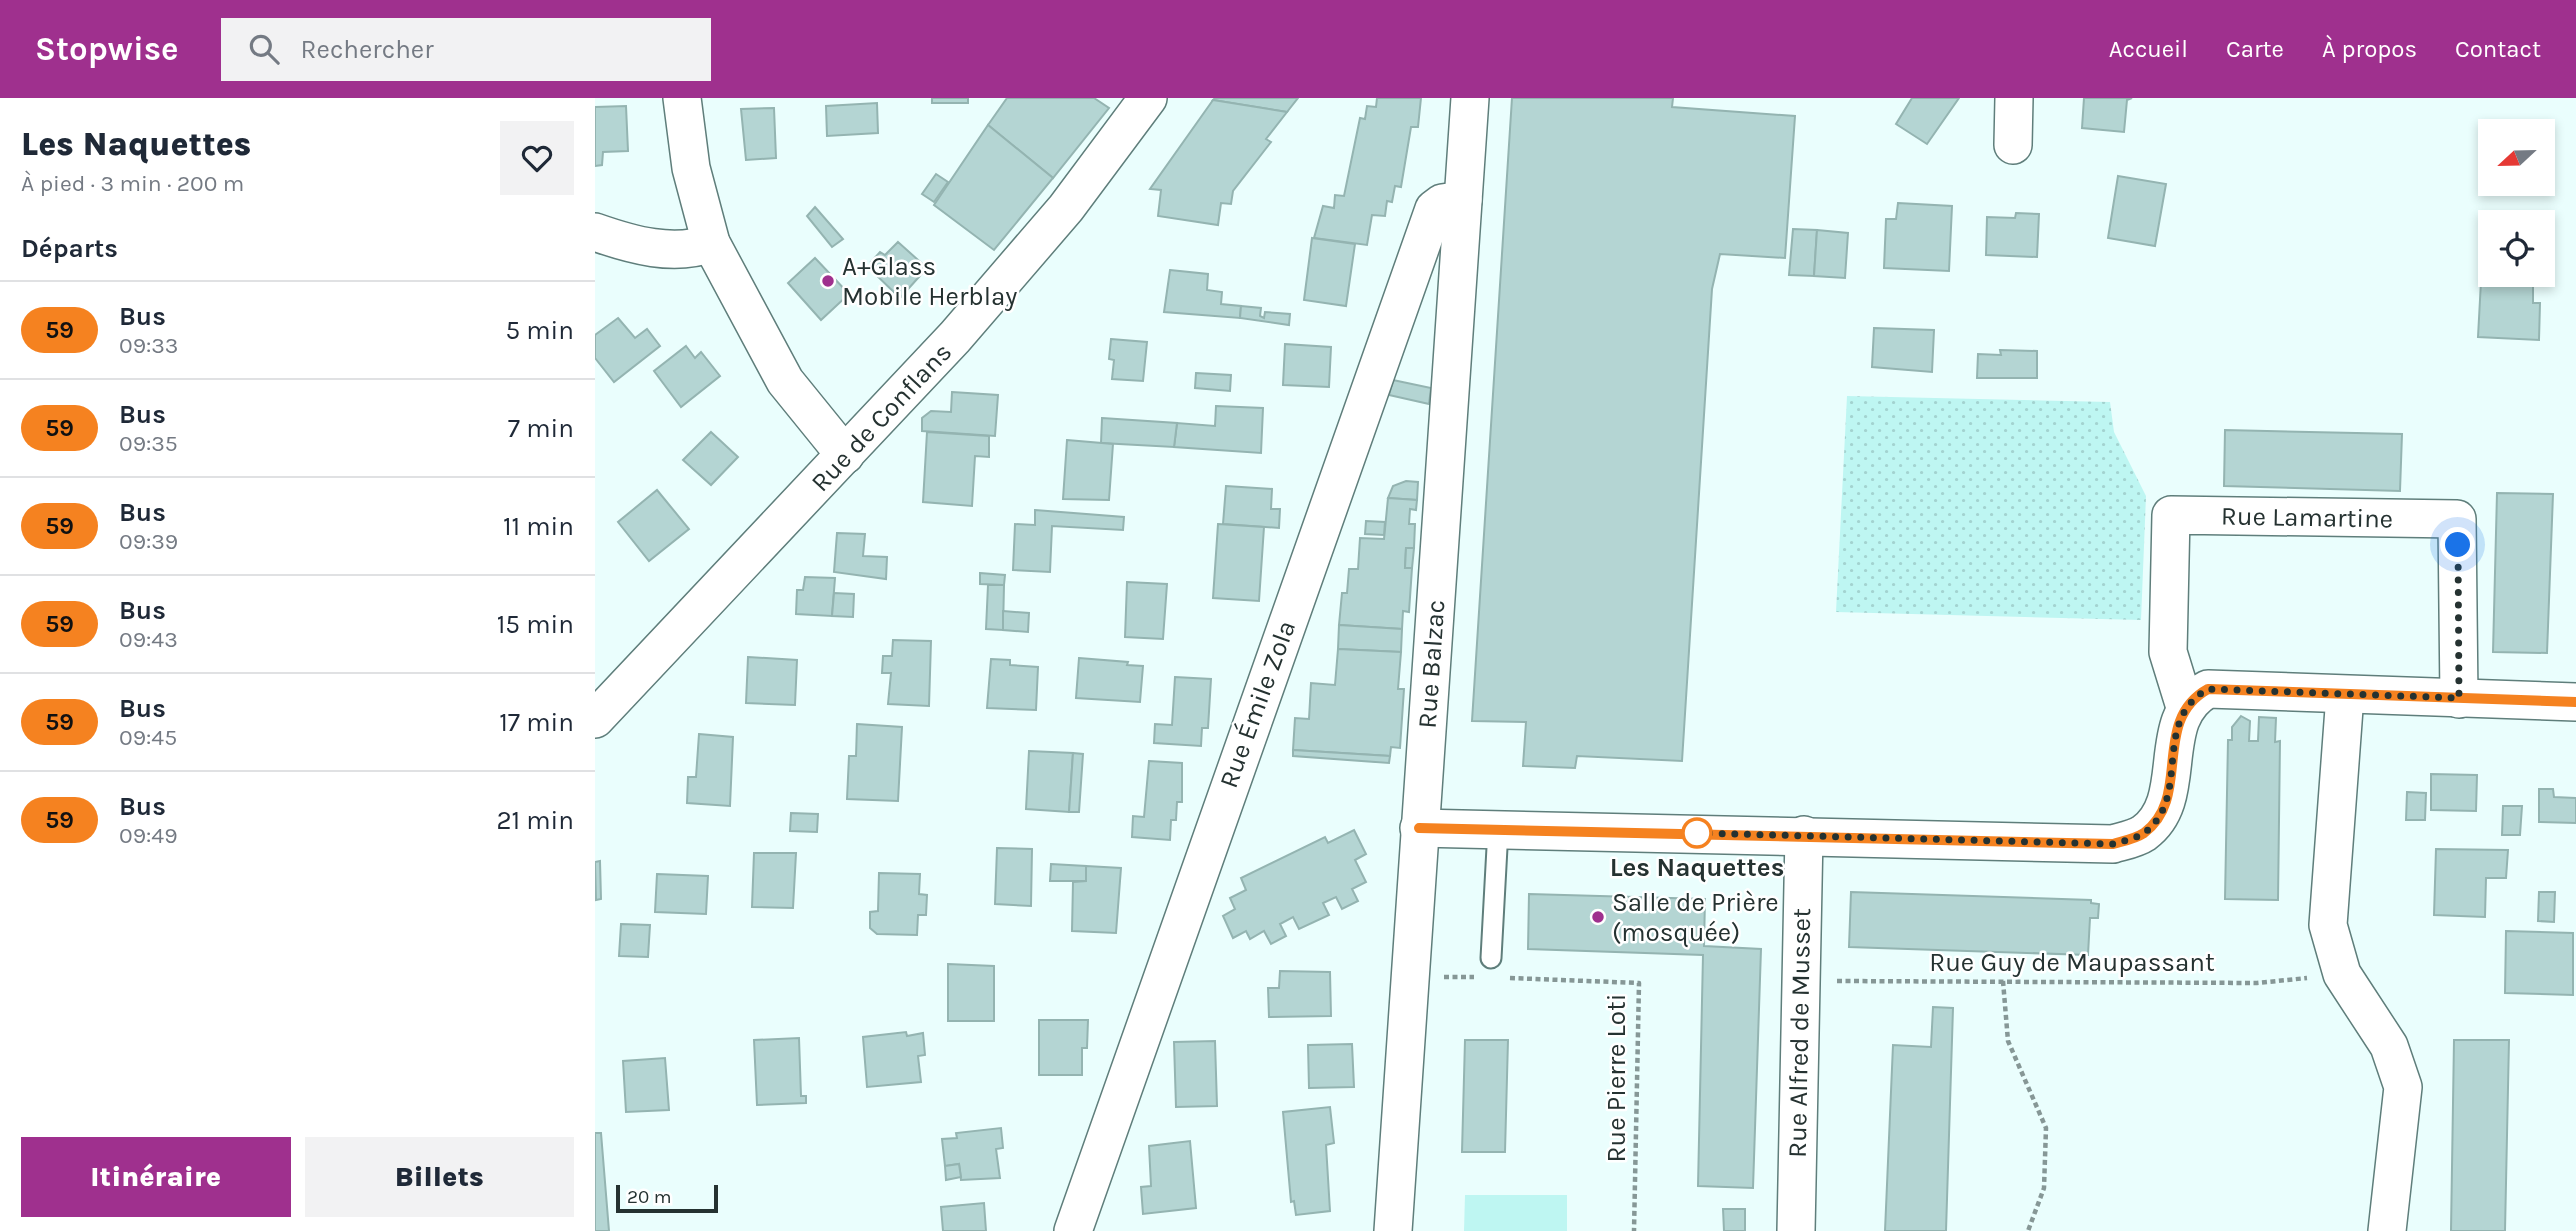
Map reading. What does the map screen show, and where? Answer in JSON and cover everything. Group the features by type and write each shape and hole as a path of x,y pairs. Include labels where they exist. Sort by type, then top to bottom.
{"street":[{"path":"682,98 691,168 711,243 785,381 845,455"},
{"name":"Rue de Conflans","path":"595,719 955,337 1066,208 1148,98"},
{"name":"Rue Balzac","path":"1393,1231 1470,98"},
{"path":"2013,145 2014,98"},
{"name":"Rue Émile Zola","path":"1073,1231 1434,209 1442,203 1463,200"},
{"path":"595,232 673,251 692,251 711,243"},
{"name":"Rue Lamartine","path":"2185,707 2168,652 2171,515 2457,519 2459,698"},
{"path":"1419,828 2113,844 2141,835 2155,824 2165,809 2177,727 2185,707 2208,689 2576,702"},
{"path":"2346,695 2328,925 2342,974 2389,1046 2403,1087 2387,1231"},
{"name":"Rue Alfred de Musset","path":"1796,1231 1804,835"}],"lane":[{"path":"1491,958 1498,829"}],"path":[{"name":"Rue Guy de Maupassant","path":"1801,982 2257,983 2342,974"},
{"path":"1409,977 1477,977"},
{"name":"Rue Pierre Loti","path":"1503,978 1639,983 1634,1231"},
{"path":"2003,981 2008,1041 2046,1128 2044,1188 2028,1231"}],"shaded area":[{"path":"1847,396 2110,402 2114,432 2146,496 2141,620 1836,612"},
{"path":"1465,1195 1567,1195 1567,1231 1464,1231"}],"building":[{"path":"932,98 968,98 968,103 932,103"},
{"path":"1007,98 1094,98 1109,108 1053,178 988,125"},
{"path":"1298,98 1287,112 1213,100"},
{"path":"1377,98 1421,98 1418,127 1411,127 1401,187 1395,186 1392,202 1387,201 1385,216 1372,215 1367,245 1314,238 1323,206 1334,208 1335,195 1344,196 1360,118 1365,119 1367,106 1376,107"},
{"path":"1512,98 1673,98 1672,107 1795,116 1785,258 1720,254 1712,289 1682,761 1577,756 1575,768 1523,766 1526,722 1472,721"},
{"path":"1912,98 1959,98 1927,144 1896,124"},
{"path":"2084,98 2132,98 2127,100 2124,132 2082,128"},
{"path":"1213,100 1287,112 1266,139 1271,142 1233,191 1231,204 1221,203 1218,225 1158,216 1161,190 1150,189"},
{"path":"877,103 878,133 827,136 826,106"},
{"path":"626,106 628,151 603,152 602,165 595,166 595,107"},
{"path":"774,108 776,158 746,160 741,109"},
{"path":"988,125 1053,178 994,250 934,205"},
{"path":"936,174 948,182 934,202 922,194"},
{"path":"2118,176 2166,184 2155,246 2108,238"},
{"path":"1898,203 1952,206 1949,271 1884,268 1886,219 1896,219"},
{"path":"815,207 843,239 832,247 807,216"},
{"path":"2016,213 2039,214 2037,257 1986,255 1987,217 2015,218"},
{"path":"1793,229 1817,230 1814,276 1789,275"},
{"path":"1817,230 1848,233 1845,278 1814,276"},
{"path":"1312,238 1355,244 1346,306 1304,300"},
{"path":"898,242 927,268 900,298 872,271 876,266 871,262 880,252 885,255"},
{"path":"815,258 849,294 821,320 788,283"},
{"path":"1170,270 1208,274 1207,290 1222,292 1221,304 1241,306 1240,318 1164,312"},
{"path":"2481,287 2533,287 2533,303 2540,303 2539,340 2478,337"},
{"path":"1241,306 1261,308 1260,316 1264,318 1265,312 1290,314 1289,325 1240,318"},
{"path":"618,318 635,338 647,329 660,346 614,382 595,358 595,335"},
{"path":"1874,328 1934,330 1932,372 1872,367"},
{"path":"1111,339 1147,342 1143,381 1112,379 1114,360 1109,359"},
{"path":"1285,344 1331,347 1329,387 1283,385"},
{"path":"686,346 695,358 701,352 720,376 681,407 654,371"},
{"path":"2000,350 2037,351 2037,378 1977,378 1978,354 2001,355"},
{"path":"1196,373 1231,375 1230,391 1195,388"},
{"path":"1393,380 1431,388 1429,404 1389,395"},
{"path":"952,392 998,395 995,436 922,431 922,418 931,411 951,412"},
{"path":"1216,406 1263,408 1261,453 1174,447 1177,423 1215,426"},
{"path":"1102,418 1177,423 1174,447 1101,443"},
{"path":"2225,430 2402,434 2400,491 2224,486"},
{"path":"711,432 738,457 711,485 683,460"},
{"path":"927,432 989,436 989,457 975,456 972,506 923,502"},
{"path":"1067,440 1113,444 1109,500 1063,499"},
{"path":"1406,481 1418,482 1417,500 1388,498 1393,486"},
{"path":"1226,486 1272,489 1271,509 1280,509 1279,528 1223,524"},
{"path":"657,490 689,529 649,561 618,522"},
{"path":"2497,493 2553,494 2547,653 2493,652"},
{"path":"1388,498 1417,500 1416,510 1410,509 1409,524 1415,524 1414,548 1406,548 1405,568 1412,568 1409,612 1403,611 1402,629 1339,625 1342,593 1347,593 1349,569 1358,569 1360,538 1384,539"},
{"path":"1035,510 1124,517 1123,530 1052,526 1050,572 1013,570 1015,524 1035,525"},
{"path":"1366,521 1385,522 1384,535 1365,534"},
{"path":"1218,524 1264,527 1259,601 1213,598"},
{"path":"837,533 865,534 863,556 887,557 886,579 834,572"},
{"path":"1406,548 1414,548 1412,568 1405,568"},
{"path":"980,573 1005,575 1004,585 980,584"},
{"path":"805,577 835,578 832,616 796,614 797,590 803,590"},
{"path":"1127,582 1167,584 1163,639 1125,637"},
{"path":"988,585 1004,585 1003,630 986,629"},
{"path":"834,593 854,594 853,617 832,616"},
{"path":"1003,611 1029,613 1028,632 1003,630"},
{"path":"1339,625 1402,629 1401,652 1338,649"},
{"path":"893,640 931,641 929,706 888,704 891,673 882,673 883,656 892,656"},
{"path":"1338,649 1401,652 1398,689 1404,689 1400,748 1391,747 1390,756 1293,750 1295,718 1309,719 1311,683 1335,685"},
{"path":"748,657 797,660 795,705 746,703"},
{"path":"1079,658 1128,662 1127,665 1143,666 1140,702 1076,698"},
{"path":"991,659 1010,660 1010,665 1038,667 1036,710 987,708"},
{"path":"1175,677 1211,679 1208,728 1202,728 1201,746 1154,743 1155,724 1172,725"},
{"path":"2241,716 2250,721 2249,741 2258,741 2259,717 2276,718 2275,742 2280,741 2278,900 2225,899 2228,740 2232,740 2232,727"},
{"path":"857,724 902,727 898,801 847,799 849,756 856,756"},
{"path":"699,734 733,737 730,806 687,803 688,777 696,777"},
{"path":"1293,750 1390,756 1389,763 1293,756"},
{"path":"1029,751 1073,753 1069,812 1026,809"},
{"path":"1073,753 1083,754 1079,812 1069,812"},
{"path":"1149,761 1182,763 1182,802 1177,802 1176,820 1171,820 1170,840 1132,837 1133,816 1144,817"},
{"path":"2431,774 2477,775 2476,811 2431,810"},
{"path":"2539,789 2553,789 2554,797 2576,798 2576,823 2539,822"},
{"path":"2407,792 2426,793 2425,820 2406,820"},
{"path":"2503,806 2522,806 2520,835 2502,835"},
{"path":"791,813 818,814 817,832 790,831"},
{"path":"1354,830 1366,854 1355,860 1366,882 1352,889 1358,901 1342,909 1336,897 1323,903 1329,915 1299,929 1293,917 1280,924 1286,936 1271,944 1264,931 1250,939 1246,931 1233,938 1223,916 1235,909 1230,898 1246,890 1241,878 1325,837 1328,843"},
{"path":"997,848 1032,849 1031,906 995,904"},
{"path":"2436,849 2508,850 2506,878 2486,878 2485,917 2434,915"},
{"path":"754,853 796,853 793,908 752,907"},
{"path":"600,861 601,899 596,900 595,862"},
{"path":"1051,864 1086,866 1086,881 1050,881"},
{"path":"1086,866 1121,868 1116,933 1072,931 1073,882 1086,881"},
{"path":"879,873 920,874 919,894 927,895 926,915 918,915 917,935 877,934 870,928 870,912 878,911"},
{"path":"657,874 708,876 706,914 655,912"},
{"path":"1851,892 2091,900 2091,903 2099,904 2098,918 2090,918 2088,955 1849,947"},
{"path":"2539,892 2555,892 2554,922 2538,921"},
{"path":"1529,894 1705,899 1704,946 1761,949 1753,1188 1698,1186 1703,955 1528,949"},
{"path":"621,924 650,925 648,957 619,956"},
{"path":"2506,931 2573,933 2573,995 2505,993"},
{"path":"948,964 994,966 994,1021 948,1021"},
{"path":"1280,971 1330,972 1331,1016 1269,1017 1268,988 1279,988"},
{"path":"1933,1007 1953,1008 1946,1231 1885,1231 1893,1045 1931,1047"},
{"path":"1039,1020 1088,1020 1087,1048 1082,1048 1082,1075 1039,1075"},
{"path":"906,1032 907,1036 923,1033 925,1055 918,1056 921,1082 867,1087 863,1037"},
{"path":"799,1038 801,1096 806,1096 806,1103 757,1105 754,1040"},
{"path":"1465,1040 1508,1040 1505,1152 1462,1152"},
{"path":"2454,1040 2509,1040 2505,1231 2451,1231"},
{"path":"1215,1041 1217,1106 1176,1107 1174,1042"},
{"path":"1352,1044 1354,1087 1309,1088 1308,1045"},
{"path":"665,1058 669,1110 626,1112 623,1061"},
{"path":"1330,1107 1334,1143 1326,1145 1330,1211 1296,1215 1294,1201 1291,1202 1283,1112"},
{"path":"1001,1128 1003,1148 996,1149 1000,1178 961,1180 959,1164 945,1166 942,1139 957,1138 956,1133"},
{"path":"595,1133 601,1133 609,1231 595,1231"},
{"path":"1190,1141 1196,1208 1143,1214 1141,1187 1151,1186 1149,1146"},
{"path":"959,1164 961,1177 946,1180 945,1166"},
{"path":"984,1203 986,1231 943,1231 941,1207"},
{"path":"1723,1209 1745,1209 1745,1231 1724,1231"}],"bus line":[{"name":"59","path":"1419,828 2113,844 2141,835 2155,824 2165,809 2177,727 2185,707 2195,696 2208,689 2576,702"}],"place":[{"name":"A+Glass Mobile Herblay","path":"828,281"},
{"name":"Les Naquettes","path":"1697,833"},
{"name":"Salle de Prière (mosquée)","path":"1598,917"}],"route":[{"path":"1697,833 2113,844 2141,835 2155,824 2165,809 2177,727 2185,707 2195,696 2208,689 2459,698 2458,545"}]}
